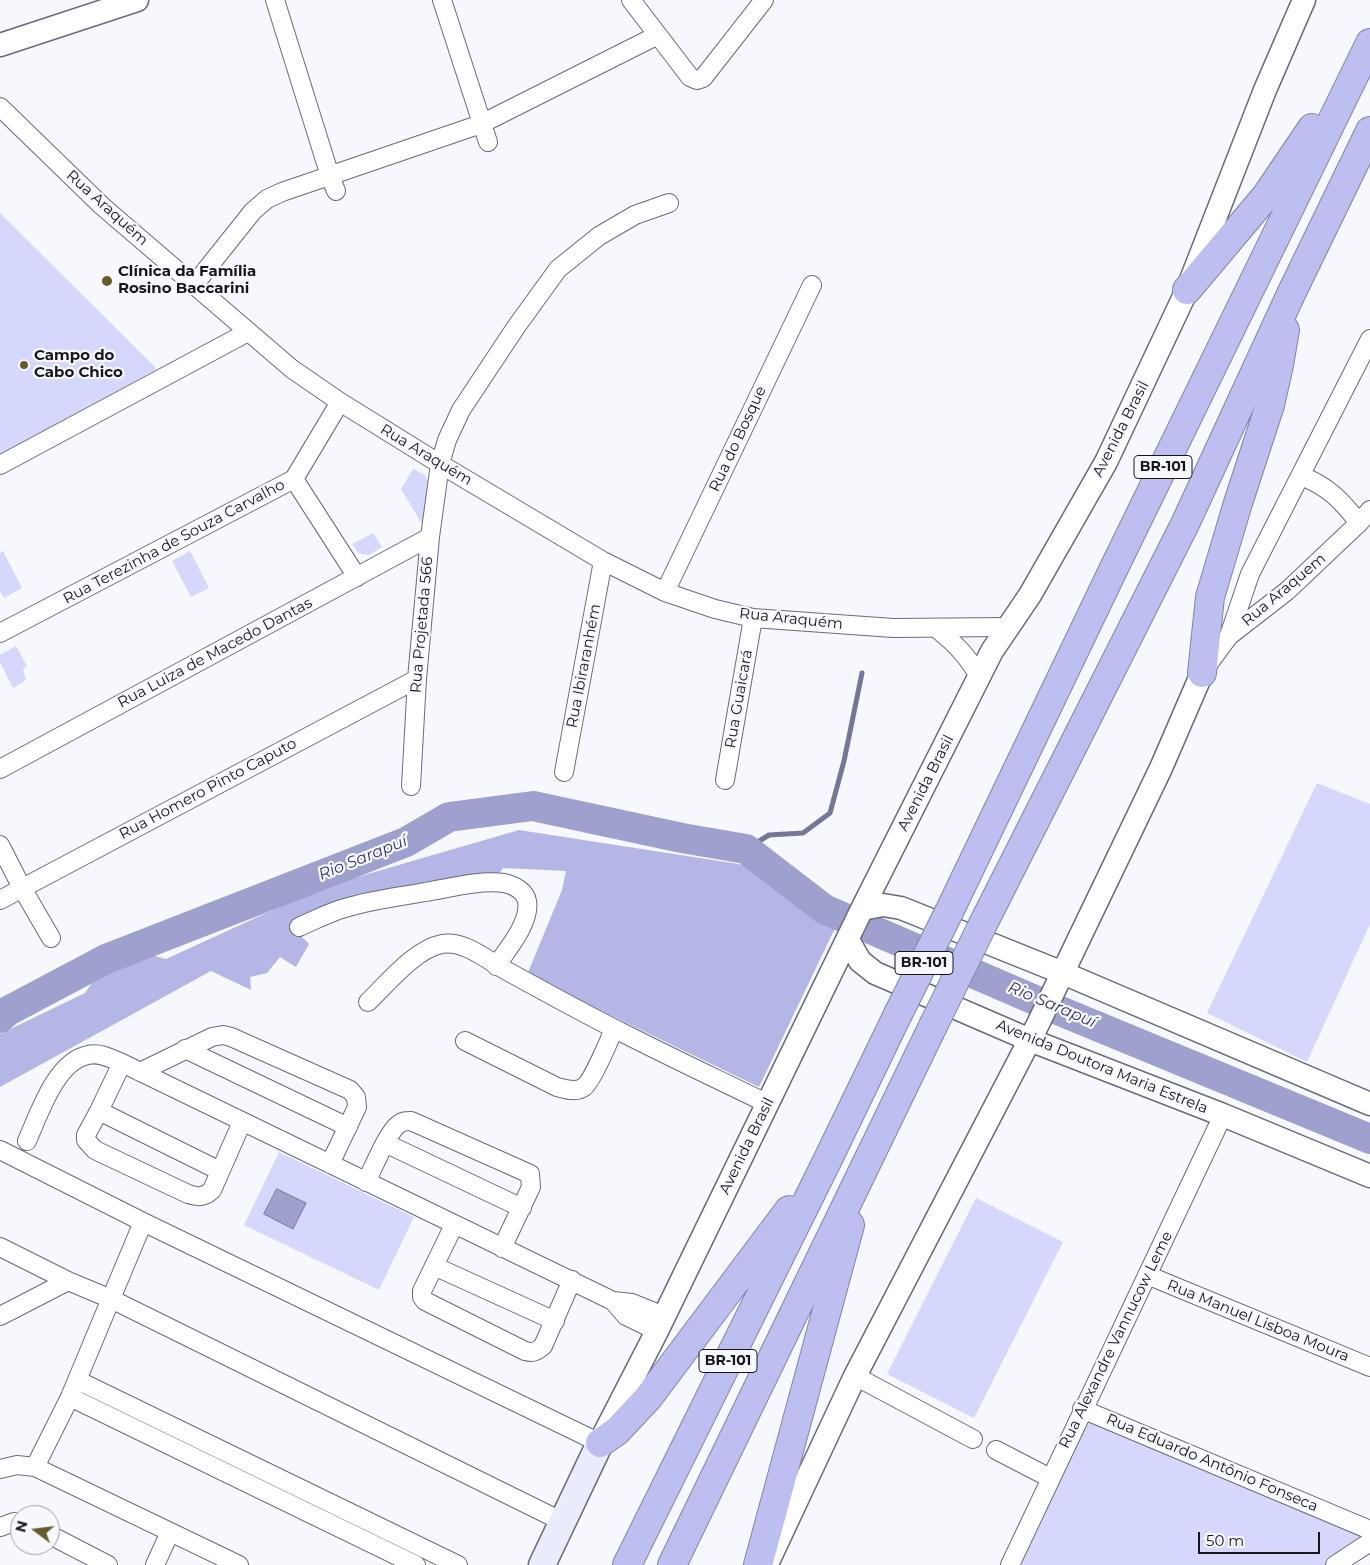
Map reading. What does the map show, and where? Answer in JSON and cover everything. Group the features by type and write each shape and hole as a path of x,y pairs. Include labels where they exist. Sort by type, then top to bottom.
{"highway":[{"path":"1187,290 1266,196 1370,42"},
{"name":"BR-101","path":"627,1565 949,912 1122,550 1370,42"},
{"name":"BR-101","path":"672,1565 982,926 1185,524 1291,294 1368,137"},
{"path":"1202,673 1210,597 1270,405 1280,365 1291,294"},
{"path":"600,1443 616,1431 648,1398 829,1157"},
{"path":"758,1565 867,1161"}],"main road":[{"name":"Avenida Brasil","path":"542,1565 600,1443"}],"street":[{"path":"0,62 4,54 4,41 91,8 137,0"},
{"path":"275,0 333,184"},
{"path":"442,0 488,142"},
{"path":"631,0 690,77 696,80 703,78 764,0"},
{"name":"Avenida Brasil","path":"600,1443 768,1104 861,911 979,676 992,651 1030,595 1106,462 1187,290 1265,90 1304,0"},
{"path":"194,285 253,211 267,199 282,192 333,184 481,124 658,35"},
{"name":"Rua Araquém","path":"0,107 102,206 292,369 340,402 440,464 603,561 665,592 716,609 753,618 893,628 1008,627"},
{"name":"Rua Projetada 566","path":"411,786 417,679 430,538 440,464 447,440 461,410 516,327 558,269 599,236 635,215 669,203"},
{"name":"Rua do Bosque","path":"665,592 812,285"},
{"path":"0,465 248,332"},
{"path":"1229,636 1250,574 1370,339"},
{"name":"Rua Terezinha de Souza Carvalho","path":"0,632 294,479 340,402"},
{"path":"1301,476 1316,481 1331,491 1345,505 1365,517"},
{"path":"294,479 357,577"},
{"name":"Rua Araquem","path":"1202,673 1229,636 1287,591 1365,517"},
{"name":"Rua Luiza de Macedo Dantas","path":"0,769 430,538"},
{"name":"Rua Ibiraranhém","path":"564,772 603,561"},
{"name":"Rua Guaicará","path":"725,780 753,618"},
{"path":"937,629 962,651 979,676"},
{"path":"767,1565 855,1376 1020,1061 1063,973 1161,768 1202,673"},
{"name":"Rua Homero Pinto Caputo","path":"0,900 417,679"},
{"path":"0,845 51,938"},
{"path":"300,927 344,908 370,902 479,883 505,883 516,886 523,893 527,902 526,914 518,933 496,966"},
{"path":"861,911 883,905 901,908 1063,973 1370,1104"},
{"name":"Avenida Doutora Maria Estrela","path":"849,937 860,961 875,973 1034,1032 1052,1049 1223,1115 1370,1176"},
{"path":"1080,937 1084,963 1094,986"},
{"path":"368,1002 411,960 427,949 442,944 455,944 474,952 496,966 614,1029 768,1104"},
{"path":"465,1040 558,1087 578,1090 585,1087 591,1077 614,1029"},
{"path":"140,1072 212,1037 223,1035 244,1042 350,1090 356,1097 357,1107 330,1164"},
{"path":"1020,1061 1038,1052 1052,1049"},
{"path":"185,1050 348,1127"},
{"path":"26,1141 55,1082 66,1067 76,1059 89,1054 102,1056 122,1063 613,1301 632,1303 660,1324"},
{"path":"122,1063 100,1111 86,1135 86,1140 95,1150 198,1197 206,1195 212,1190 242,1122"},
{"path":"100,1111 220,1171"},
{"name":"Rua Alexandre Vannucow Leme","path":"1010,1565 1082,1409 1223,1115"},
{"path":"366,1182 385,1143 397,1125 404,1121 410,1121 530,1174 531,1187 502,1248"},
{"path":"385,1143 522,1208"},
{"path":"0,1150 143,1222 600,1443"},
{"path":"36,1467 70,1397 143,1222"},
{"path":"454,1225 422,1291 422,1297 426,1301 525,1351 537,1352 543,1346 572,1280"},
{"path":"0,1247 556,1518"},
{"path":"434,1266 554,1321"},
{"name":"Rua Manuel Lisboa Moura","path":"1147,1275 1370,1366"},
{"path":"0,1316 68,1281"},
{"path":"855,1376 973,1440"},
{"path":"77,1380 458,1565"},
{"path":"70,1397 416,1565"},
{"name":"Rua Eduardo Antônio Fonseca","path":"1082,1409 1370,1530"},
{"path":"996,1450 1050,1478"},
{"path":"0,1469 18,1465 36,1467 170,1532 217,1560 239,1565"},
{"path":"155,1565 170,1532"},
{"path":"60,1540 108,1565"},
{"path":"1335,1565 1370,1542"}],"shaded area":[{"path":"0,213 157,369 0,455"},
{"path":"413,469 425,475 428,481 424,524 422,524 401,489"},
{"path":"373,533 382,547 369,555 358,553 352,544"},
{"path":"3,551 22,588 4,598 0,591 0,553"},
{"path":"190,551 209,588 191,597 172,561"},
{"path":"16,646 27,666 23,669 26,680 13,688 0,662 0,655"},
{"path":"1317,783 1370,804 1370,924 1307,1062 1207,1013"},
{"path":"519,830 758,867 822,916 838,922 759,1087 527,975 562,890 566,871 503,868 497,877 291,926 309,944 296,967 280,957 267,973 250,977 251,990 211,971 0,1087 0,1034 85,993 101,970 144,953 166,959 323,887"},
{"path":"279,1152 414,1217 379,1290 244,1225"},
{"path":"277,1189 306,1203 293,1229 264,1214"},
{"path":"976,1198 1063,1242 974,1418 887,1374"},
{"path":"1082,1409 1370,1530 1335,1565 1010,1565"}],"waterway":[{"name":"Rio Sarapuí","path":"746,849 769,835 803,833 830,813 844,761 862,673"},
{"name":"Rio Sarapuí","path":"0,1018 8,1011 106,959 406,842 449,817 533,806 682,838 746,849 824,909 1065,1013 1370,1139"}],"place":[{"name":"Clínica da Família Rosino Baccarini","path":"107,281"},
{"name":"Campo do Cabo Chico","path":"24,365"}]}
